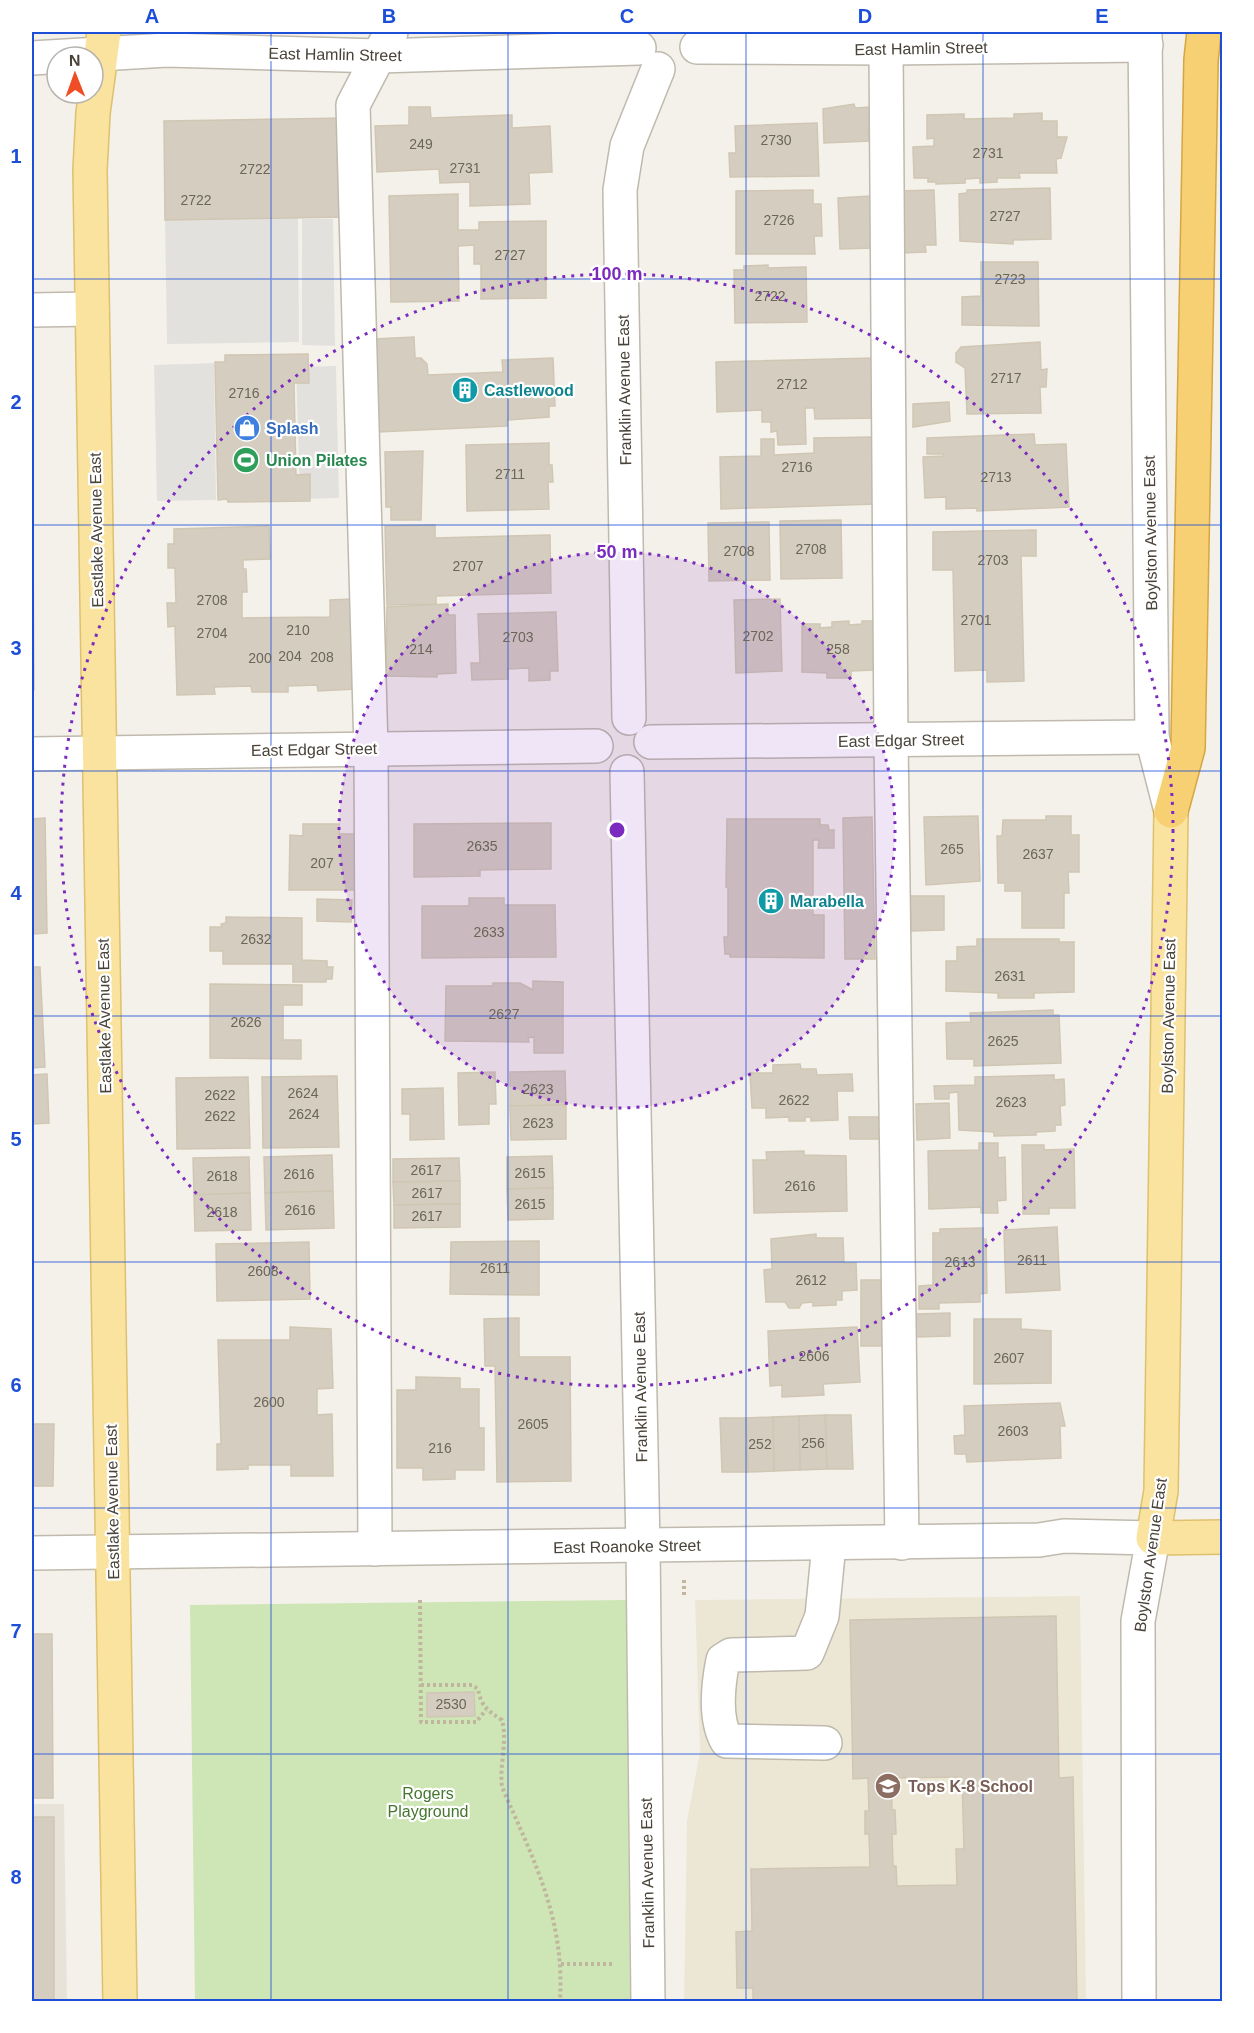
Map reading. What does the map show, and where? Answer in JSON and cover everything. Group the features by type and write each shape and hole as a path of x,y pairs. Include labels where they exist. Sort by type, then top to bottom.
{"highway":[{"path":"1171,811 1188,748 1200,71 1204,32"}],"main road":[{"name":"Eastlake Avenue East","path":"102,43 90,170 120,2001"},
{"name":"Boylston Avenue East","path":"1168,1538 1162,1480 1171,811"},
{"name":"East Roanoke Street","path":"1168,1538 1222,1537"}],"street":[{"name":"Boylston Avenue East","path":"1146,38 1152,737 1171,811"},
{"name":"East Hamlin Street","path":"32,58 102,43 167,50 385,44 650,50 686,63 693,57 693,39 886,48 1146,38"},
{"path":"375,1549 370,748 353,105 385,44"},
{"path":"886,48 891,741 902,1543"},
{"name":"Franklin Avenue East","path":"629,718 620,190 627,146 650,50"},
{"path":"32,310 92,309"},
{"path":"617,718 629,718 642,724 651,742 651,748 644,764 627,772 609,768 597,754 598,735 609,721 617,718"},
{"name":"East Edgar Street","path":"651,742 1152,737"},
{"name":"East Edgar Street","path":"32,754 596,746"},
{"name":"Franklin Avenue East","path":"627,772 643,1546 648,2001"},
{"name":"East Roanoke Street","path":"32,1552 902,1543 1039,1540 1064,1536 1168,1538"},
{"name":"Boylston Avenue East","path":"1138,2001 1138,1621 1168,1538"},
{"path":"825,1743 728,1741 720,1728 720,1675 723,1660 730,1655 807,1653 822,1616 829,1544"}],"path":[{"path":"420,1600 421,1722 476,1722 486,1710"},
{"path":"421,1685 472,1684 478,1689 480,1702 486,1710 502,1720 505,1730 500,1769 502,1787 548,1896 559,1939 560,2001"},
{"path":"561,1964 592,1964"}],"shaded area":[{"path":"298,217 299,342 167,344 165,220"},
{"path":"302,219 333,219 335,346 302,345"},
{"path":"214,363 216,500 157,501 154,365"},
{"path":"336,366 339,498 300,499 296,367"},
{"name":"Tops K-8 School","path":"1080,1596 1086,2001 684,2002 687,1821 700,1752 695,1600"},
{"path":"32,1804 64,1804 67,2001 32,2001"}],"green space":[{"name":"Rogers Playground","path":"626,1600 630,2001 195,2001 190,1605"}],"building":[{"path":"854,104 855,108 871,107 872,130 868,130 869,141 824,143 823,109"},
{"path":"409,107 430,107 431,118 512,115 512,128 550,126 552,172 529,173 530,204 470,206 470,182 440,183 439,169 377,172 375,126 409,125"},
{"path":"1042,113 1042,121 1057,121 1057,137 1067,137 1061,158 1056,159 1057,173 1019,173 1020,178 997,178 997,182 980,183 980,178 965,179 965,183 936,184 936,182 928,182 928,178 914,178 913,147 934,146 934,138 927,139 927,115 964,114 964,119 1014,118 1014,114"},
{"path":"345,118 347,217 165,220 164,121"},
{"path":"817,123 819,176 730,177 729,153 736,153 735,126"},
{"path":"1050,188 1051,239 1013,240 1013,244 960,241 959,194 967,193 967,190"},
{"path":"813,190 813,204 821,204 822,236 814,236 815,254 736,254 736,191"},
{"path":"934,190 936,245 925,245 926,252 901,253 898,191"},
{"path":"458,194 458,230 479,230 479,222 546,221 546,298 481,299 481,264 474,264 474,245 458,246 459,301 391,302 389,196"},
{"path":"871,196 873,248 840,249 838,198"},
{"path":"981,262 1038,262 1039,326 962,325 962,297 981,296"},
{"path":"768,265 768,268 806,267 807,322 735,323 734,270 744,270 744,266"},
{"name":"Castlewood","path":"414,337 415,358 421,358 427,364 428,375 503,372 502,360 553,358 555,406 549,406 549,417 507,420 507,426 378,432 374,339"},
{"path":"1040,342 1041,370 1047,369 1046,387 1040,387 1041,413 967,414 965,368 956,362 956,353 961,347"},
{"path":"308,354 309,383 294,383 296,475 310,474 310,501 228,502 227,499 218,500 215,362 225,362 225,355"},
{"path":"874,358 876,418 815,419 814,408 805,408 806,444 778,445 777,431 771,432 771,422 762,422 762,410 717,412 716,362"},
{"path":"32,388 34,690 32,690"},
{"path":"949,402 950,421 913,427 913,404"},
{"path":"1034,434 1035,445 1066,444 1069,507 977,511 977,508 946,509 946,497 925,498 923,457 943,456 943,454 927,454 927,438"},
{"path":"874,437 876,504 721,509 720,457 761,456 761,439 774,439 774,455 814,453 814,438"},
{"path":"549,443 549,465 552,465 553,482 548,482 549,509 467,511 466,445"},
{"path":"423,451 421,520 391,520 391,507 386,507 385,452"},
{"path":"841,520 842,578 781,579 780,521"},
{"path":"769,522 770,580 709,581 708,523"},
{"path":"435,525 435,538 550,535 551,593 436,596 436,604 387,605 385,526"},
{"path":"269,526 270,559 243,560 243,569 246,569 247,592 242,592 242,618 330,617 330,600 353,599 355,689 318,691 317,685 288,686 288,692 252,692 251,686 214,687 215,694 177,695 175,626 168,627 167,603 176,603 175,568 168,568 168,544 174,544 174,529"},
{"path":"1036,530 1036,556 1021,556 1024,681 987,682 987,670 955,671 953,570 933,570 933,532"},
{"path":"780,599 782,671 736,673 734,600"},
{"path":"448,604 448,615 455,615 456,673 437,674 437,677 386,676 387,607"},
{"path":"556,612 558,671 550,671 550,680 529,681 529,668 508,669 508,679 472,680 471,663 480,663 478,614"},
{"path":"849,621 849,625 862,624 862,621 874,621 874,670 851,671 851,678 827,678 827,673 802,672 802,624 820,624 820,628 832,627 832,622"},
{"path":"978,816 980,881 926,885 924,817"},
{"path":"1046,816 1071,816 1071,835 1079,835 1079,872 1068,872 1069,893 1064,893 1064,928 1022,928 1022,891 1005,891 1005,883 998,883 997,836 1002,836 1003,820 1046,820"},
{"path":"872,817 875,959 845,959 843,818"},
{"path":"45,818 47,933 32,934 32,819"},
{"name":"Marabella","path":"727,819 820,819 820,825 828,825 829,830 834,830 834,848 818,848 819,840 813,840 813,915 824,915 824,958 730,957 730,954 725,954 724,937 728,937"},
{"path":"551,823 551,869 480,870 480,876 414,877 414,824"},
{"path":"303,824 339,824 339,834 355,834 355,890 289,890 290,835 303,836"},
{"path":"910,896 944,896 944,930 911,931"},
{"path":"469,898 504,898 504,905 555,905 556,957 422,958 422,906 469,906"},
{"path":"317,899 352,900 351,922 317,921"},
{"path":"226,917 302,918 302,960 327,961 327,967 333,967 332,979 326,979 326,982 293,982 293,964 223,964 223,951 210,951 210,927 222,927 221,924 226,923"},
{"path":"977,939 1059,939 1059,942 1074,942 1074,992 1034,993 1034,998 998,998 998,993 946,991 946,961 957,961 957,947 977,946"},
{"path":"32,967 40,967 45,1067 32,1068"},
{"path":"533,981 563,982 563,1053 534,1053 534,1037 528,1038 529,1042 445,1041 446,986 493,986 493,983 520,983 533,990"},
{"path":"210,984 302,985 302,1005 283,1005 283,1040 301,1040 301,1059 210,1058"},
{"path":"1053,1010 1053,1015 1059,1015 1061,1063 974,1066 974,1059 947,1059 946,1023 971,1022 970,1013"},
{"path":"800,1064 801,1069 816,1069 817,1075 852,1074 853,1091 837,1091 838,1120 811,1121 811,1117 805,1117 805,1121 789,1121 789,1117 766,1118 766,1108 752,1108 750,1073 773,1073 773,1065"},
{"path":"565,1071 566,1105 510,1106 510,1072"},
{"path":"495,1072 496,1104 489,1104 489,1124 459,1125 458,1073"},
{"path":"47,1074 49,1123 32,1124 32,1075"},
{"path":"1054,1075 1054,1080 1064,1079 1065,1105 1060,1106 1061,1125 1055,1125 1055,1131 1036,1132 1036,1135 994,1136 994,1132 959,1130 958,1092 949,1093 949,1099 935,1099 934,1086 975,1085 975,1077"},
{"path":"337,1076 339,1147 263,1148 262,1077"},
{"path":"248,1077 250,1148 177,1149 176,1078"},
{"path":"443,1088 444,1139 410,1140 410,1114 402,1114 402,1089"},
{"path":"949,1103 950,1138 917,1140 916,1104"},
{"path":"566,1105 566,1139 511,1140 510,1106"},
{"path":"849,1117 885,1117 885,1139 850,1139"},
{"path":"979,1143 998,1143 998,1158 1005,1157 1006,1200 997,1201 998,1213 981,1213 981,1207 929,1209 928,1151 979,1150"},
{"path":"1022,1145 1044,1145 1044,1150 1074,1149 1075,1208 1049,1208 1049,1214 1023,1214"},
{"path":"804,1151 804,1155 846,1156 847,1211 754,1213 753,1160 767,1160 766,1152"},
{"path":"332,1155 333,1191 265,1193 264,1157"},
{"path":"552,1156 553,1188 507,1189 507,1157"},
{"path":"249,1157 250,1193 194,1195 193,1158"},
{"path":"459,1158 460,1181 393,1182 393,1159"},
{"path":"460,1181 460,1204 394,1205 393,1182"},
{"path":"553,1188 553,1219 508,1220 507,1189"},
{"path":"333,1191 334,1228 266,1230 265,1193"},
{"path":"250,1193 251,1230 195,1231 194,1195"},
{"path":"460,1204 460,1227 394,1228 394,1205"},
{"path":"1057,1227 1060,1290 1006,1293 1004,1230"},
{"path":"983,1228 983,1239 986,1239 987,1293 980,1294 980,1302 939,1303 939,1309 919,1309 919,1286 933,1285 933,1233 940,1233 940,1229"},
{"path":"816,1234 816,1238 843,1238 844,1263 856,1263 857,1290 842,1291 842,1300 836,1300 836,1305 813,1306 813,1302 802,1303 799,1308 789,1308 785,1302 766,1302 764,1270 772,1269 771,1239"},
{"path":"539,1241 539,1295 450,1294 451,1242"},
{"path":"309,1242 310,1299 217,1301 216,1244"},
{"path":"861,1280 886,1280 886,1346 861,1346"},
{"path":"950,1313 950,1336 916,1337 915,1314"},
{"path":"519,1318 519,1357 570,1357 571,1481 497,1482 495,1366 485,1366 484,1319"},
{"path":"974,1319 1021,1319 1021,1329 1051,1331 1051,1383 974,1384"},
{"path":"290,1327 331,1329 333,1388 317,1389 317,1415 332,1414 333,1476 291,1476 291,1465 248,1465 248,1469 217,1470 217,1444 221,1444 218,1340 290,1340"},
{"path":"857,1327 860,1382 823,1384 824,1395 782,1397 782,1385 770,1386 768,1331"},
{"path":"416,1377 460,1378 460,1389 479,1389 479,1428 484,1428 484,1470 455,1470 455,1479 423,1480 423,1468 397,1468 397,1390 416,1390"},
{"path":"1060,1403 1065,1426 1060,1426 1061,1458 967,1462 966,1454 955,1454 954,1436 965,1435 964,1406"},
{"path":"825,1415 851,1415 853,1469 827,1469"},
{"path":"825,1415 827,1469 800,1470 799,1416"},
{"path":"799,1416 800,1470 774,1471 773,1417"},
{"path":"773,1417 774,1471 748,1472 746,1418"},
{"path":"720,1418 746,1418 748,1472 722,1472"},
{"path":"32,1424 54,1424 53,1486 32,1486"},
{"path":"1056,1616 1059,1778 1073,1777 1077,2002 753,2002 753,1988 737,1988 736,1932 752,1931 751,1869 870,1867 869,1834 865,1834 865,1811 869,1811 868,1778 853,1779 850,1620","holes":["962,1777 964,1849 956,1849 957,1885 897,1886 896,1866 893,1866 892,1834 896,1834 895,1810 892,1810 891,1778"]},
{"path":"32,1634 52,1634 53,1798 32,1798"},
{"path":"474,1692 475,1716 427,1717 427,1693"},
{"path":"32,1817 54,1817 54,2002 32,2002"}],"place":[{"name":"Castlewood","path":"465,390"},
{"name":"Splash","path":"247,428"},
{"name":"Union Pilates","path":"246,460"},
{"name":"Marabella","path":"771,901"},
{"name":"Tops K-8 School","path":"888,1786"}]}
